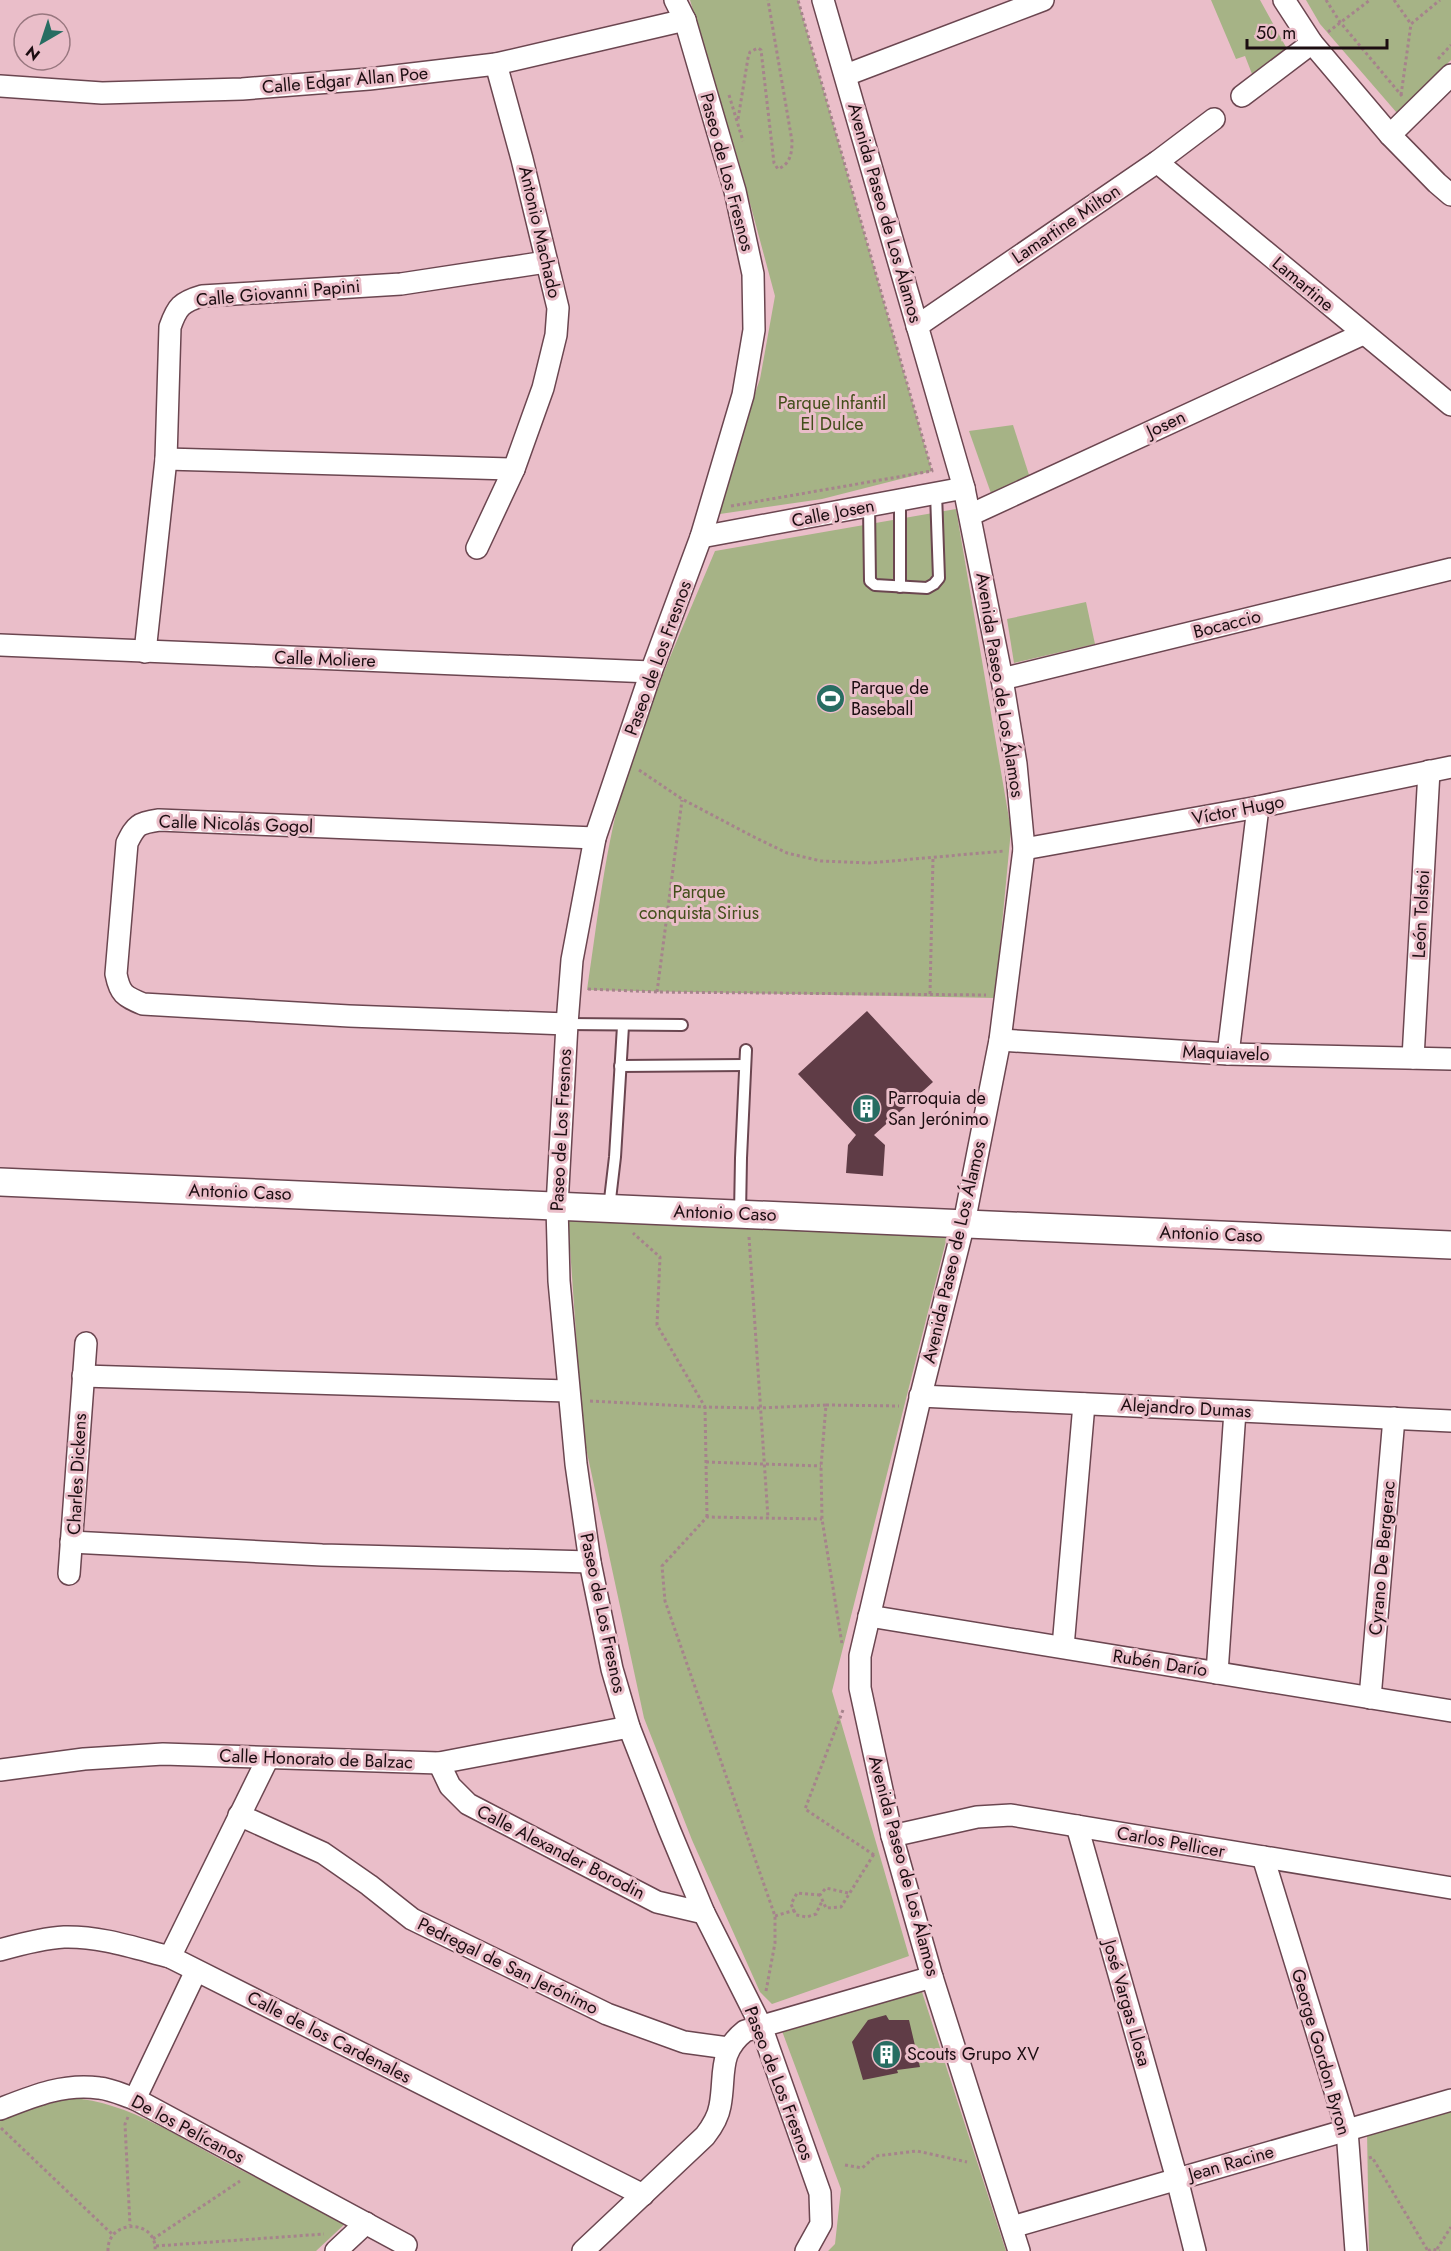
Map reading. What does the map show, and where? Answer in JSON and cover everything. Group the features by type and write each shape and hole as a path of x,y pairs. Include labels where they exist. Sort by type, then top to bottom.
{"street":[{"name":"Paseo de Los Fresnos","path":"675,0 685,20 735,191 753,274 754,330 743,395 701,537 651,672 595,838 572,960 557,1206 559,1281 576,1464 590,1562 612,1669 629,1727 704,1912 761,2026 820,2193 821,2224 806,2251"},
{"name":"Avenida Paseo de Los Álamos","path":"823,0 964,488 1002,679 1016,764 1024,849 1000,1040 964,1223 919,1400 860,1656 860,1688 892,1836 932,1977 1018,2251"},
{"path":"846,75 1043,0"},
{"path":"1284,0 1312,43 1390,135 1451,195"},
{"name":"Calle Edgar Allan Poe","path":"0,86 102,93 242,89 369,79 496,64 685,20"},
{"path":"1242,96 1312,43"},
{"name":"Antonio Machado","path":"477,548 514,470 543,388 556,335 558,308 522,159 496,64"},
{"path":"1390,135 1444,67"},
{"name":"Lamartine Milton","path":"917,326 1157,162 1214,119"},
{"name":"Lamartine","path":"1157,162 1451,405"},
{"name":"Calle Giovanni Papini","path":"145,652 166,459 170,327 176,312 186,301 202,296 401,284 546,262"},
{"name":"Josen","path":"970,515 1363,333"},
{"path":"166,459 514,470"},
{"name":"Calle Josen","path":"701,537 964,488"},
{"name":"Bocaccio","path":"1002,679 1451,569"},
{"name":"Calle Moliere","path":"0,645 651,672"},
{"name":"Víctor Hugo","path":"1024,849 1258,807 1451,767"},
{"name":"León Tolstoi","path":"1413,1058 1430,771"},
{"path":"1228,1054 1258,807"},
{"name":"Calle Nicolás Gogol","path":"567,1024 348,1016 143,1004 127,998 119,989 116,974 127,843 134,829 143,822 159,820 595,838"},
{"name":"Maquiavelo","path":"1000,1040 1228,1054 1451,1059"},
{"name":"Antonio Caso","path":"0,1182 1451,1245"},
{"name":"Charles Dickens","path":"86,1343 71,1542 322,1555 590,1562"},
{"path":"82,1376 568,1391"},
{"name":"Alejandro Dumas","path":"919,1400 1084,1404 1451,1421"},
{"path":"1063,1647 1084,1404"},
{"path":"1217,1673 1235,1411"},
{"name":"Cyrano De Bergerac","path":"1370,1698 1394,1418"},
{"path":"69,1574 71,1542"},
{"name":"Rubén Darío","path":"869,1616 1451,1711"},
{"name":"Calle Honorato de Balzac","path":"0,1770 84,1759 164,1754 439,1763 629,1727"},
{"path":"170,1957 268,1758"},
{"name":"Calle Alexander Borodin","path":"439,1763 450,1786 468,1804 657,1902 704,1912"},
{"name":"Pedregal de San Jerónimo","path":"239,1815 323,1853 412,1919 607,2014 684,2042 728,2048"},
{"name":"Carlos Pellicer","path":"892,1836 977,1817 1011,1815 1451,1888"},
{"name":"José Vargas Llosa","path":"1077,1826 1177,2179 1195,2251"},
{"name":"George Gordon Byron","path":"1263,1857 1347,2130 1356,2251"},
{"name":"Calle de los Cardenales","path":"0,1950 28,1942 64,1937 107,1940 170,1957 643,2195"},
{"path":"135,2099 196,1971"},
{"path":"583,2251 705,2136 715,2122 720,2107 728,2048 745,2031 932,1977"},
{"name":"De los Pelícanos","path":"0,2109 45,2092 76,2086 102,2088 135,2099 406,2245"},
{"name":"Jean Racine","path":"1012,2227 1451,2100"},
{"path":"335,2242 366,2223"}],"lane":[{"path":"869,506 870,581 875,585 927,588 939,578 936,493"},
{"path":"900,500 900,586"},
{"path":"567,1024 682,1025"},
{"path":"609,1208 615,1157 623,1026"},
{"path":"745,1214 746,1050"},
{"path":"620,1066 746,1065"}],"path":[{"path":"745,150 738,120 748,58 750,52 758,48 761,50 775,167 778,169 783,167 792,152 768,0"},
{"path":"729,507 932,471 798,0"},
{"path":"1326,0 1340,22 1401,97"},
{"path":"1312,43 1370,0"},
{"path":"1394,0 1411,24"},
{"path":"1401,97 1411,24 1440,0"},
{"path":"1444,67 1451,45"},
{"path":"1401,97 1408,90"},
{"path":"622,759 682,799 787,853 821,861 869,863 1024,849"},
{"path":"657,992 682,799"},
{"path":"930,994 933,858"},
{"path":"571,988 657,992 1006,995"},
{"path":"745,1214 749,1240 768,1518"},
{"path":"631,1232 660,1257 657,1325 705,1407 707,1517 662,1566 665,1600 775,1916 775,1943 761,2026"},
{"path":"568,1391 585,1401 705,1407 896,1406 919,1400"},
{"path":"826,1405 821,1466 822,1519 843,1647"},
{"path":"706,1462 821,1466"},
{"path":"707,1517 822,1519"},
{"path":"843,1710 805,1809 874,1855"},
{"path":"820,1895 826,1908 841,1907 874,1855 892,1836"},
{"path":"820,1895 826,1887 848,1893"},
{"path":"820,1895 797,1893 791,1904 796,1915 807,1917 816,1914 822,1901"},
{"path":"775,1916 795,1910"},
{"path":"130,2225 125,2124 135,2099"},
{"path":"0,2127 113,2235"},
{"path":"845,2165 862,2168 876,2156 917,2151 967,2162"},
{"path":"1350,2161 1372,2157 1428,2251 1438,2250 1451,2227"},
{"path":"153,2239 240,2181"},
{"path":"108,2251 113,2235 121,2228 130,2225 141,2227 153,2239 156,2246 155,2251"},
{"path":"156,2246 335,2242"}],"green space":[{"name":"Parque Infantil El Dulce","path":"690,0 798,0 932,471 822,499 713,515 760,379 775,296 740,166"},
{"path":"1211,0 1260,0 1287,49 1252,74 1245,56 1236,59"},
{"path":"1306,0 1451,0 1451,60 1397,113 1320,24"},
{"path":"1013,425 1030,478 993,499 969,431"},
{"name":"Parque conquista Sirius","path":"956,509 1011,830 995,998 587,990 607,855 626,776 657,690 715,551"},
{"path":"1086,602 1095,644 1014,663 1007,619"},
{"path":"568,1219 948,1233 832,1691 909,1956 772,2004 760,1992 692,1840 644,1718 583,1434"},
{"path":"922,1992 1006,2251 828,2251 835,2244 841,2189 782,2031"},
{"path":"71,2098 114,2106 135,2114 249,2174 348,2221 316,2251 0,2251 0,2117"},
{"path":"1451,2107 1451,2251 1369,2251 1367,2130"}],"building":[{"name":"Parroquia de San Jerónimo","path":"867,1011 933,1082 874,1135 885,1145 883,1176 846,1173 848,1145 856,1135 798,1074"},
{"name":"Scouts Grupo XV","path":"886,2015 889,2020 909,2020 920,2067 897,2070 898,2073 863,2080 852,2042 868,2020"}],"place":[{"name":"Parque de Baseball","path":"830,698"},
{"name":"Parroquia de San Jerónimo","path":"867,1108"},
{"name":"Scouts Grupo XV","path":"886,2054"}]}
